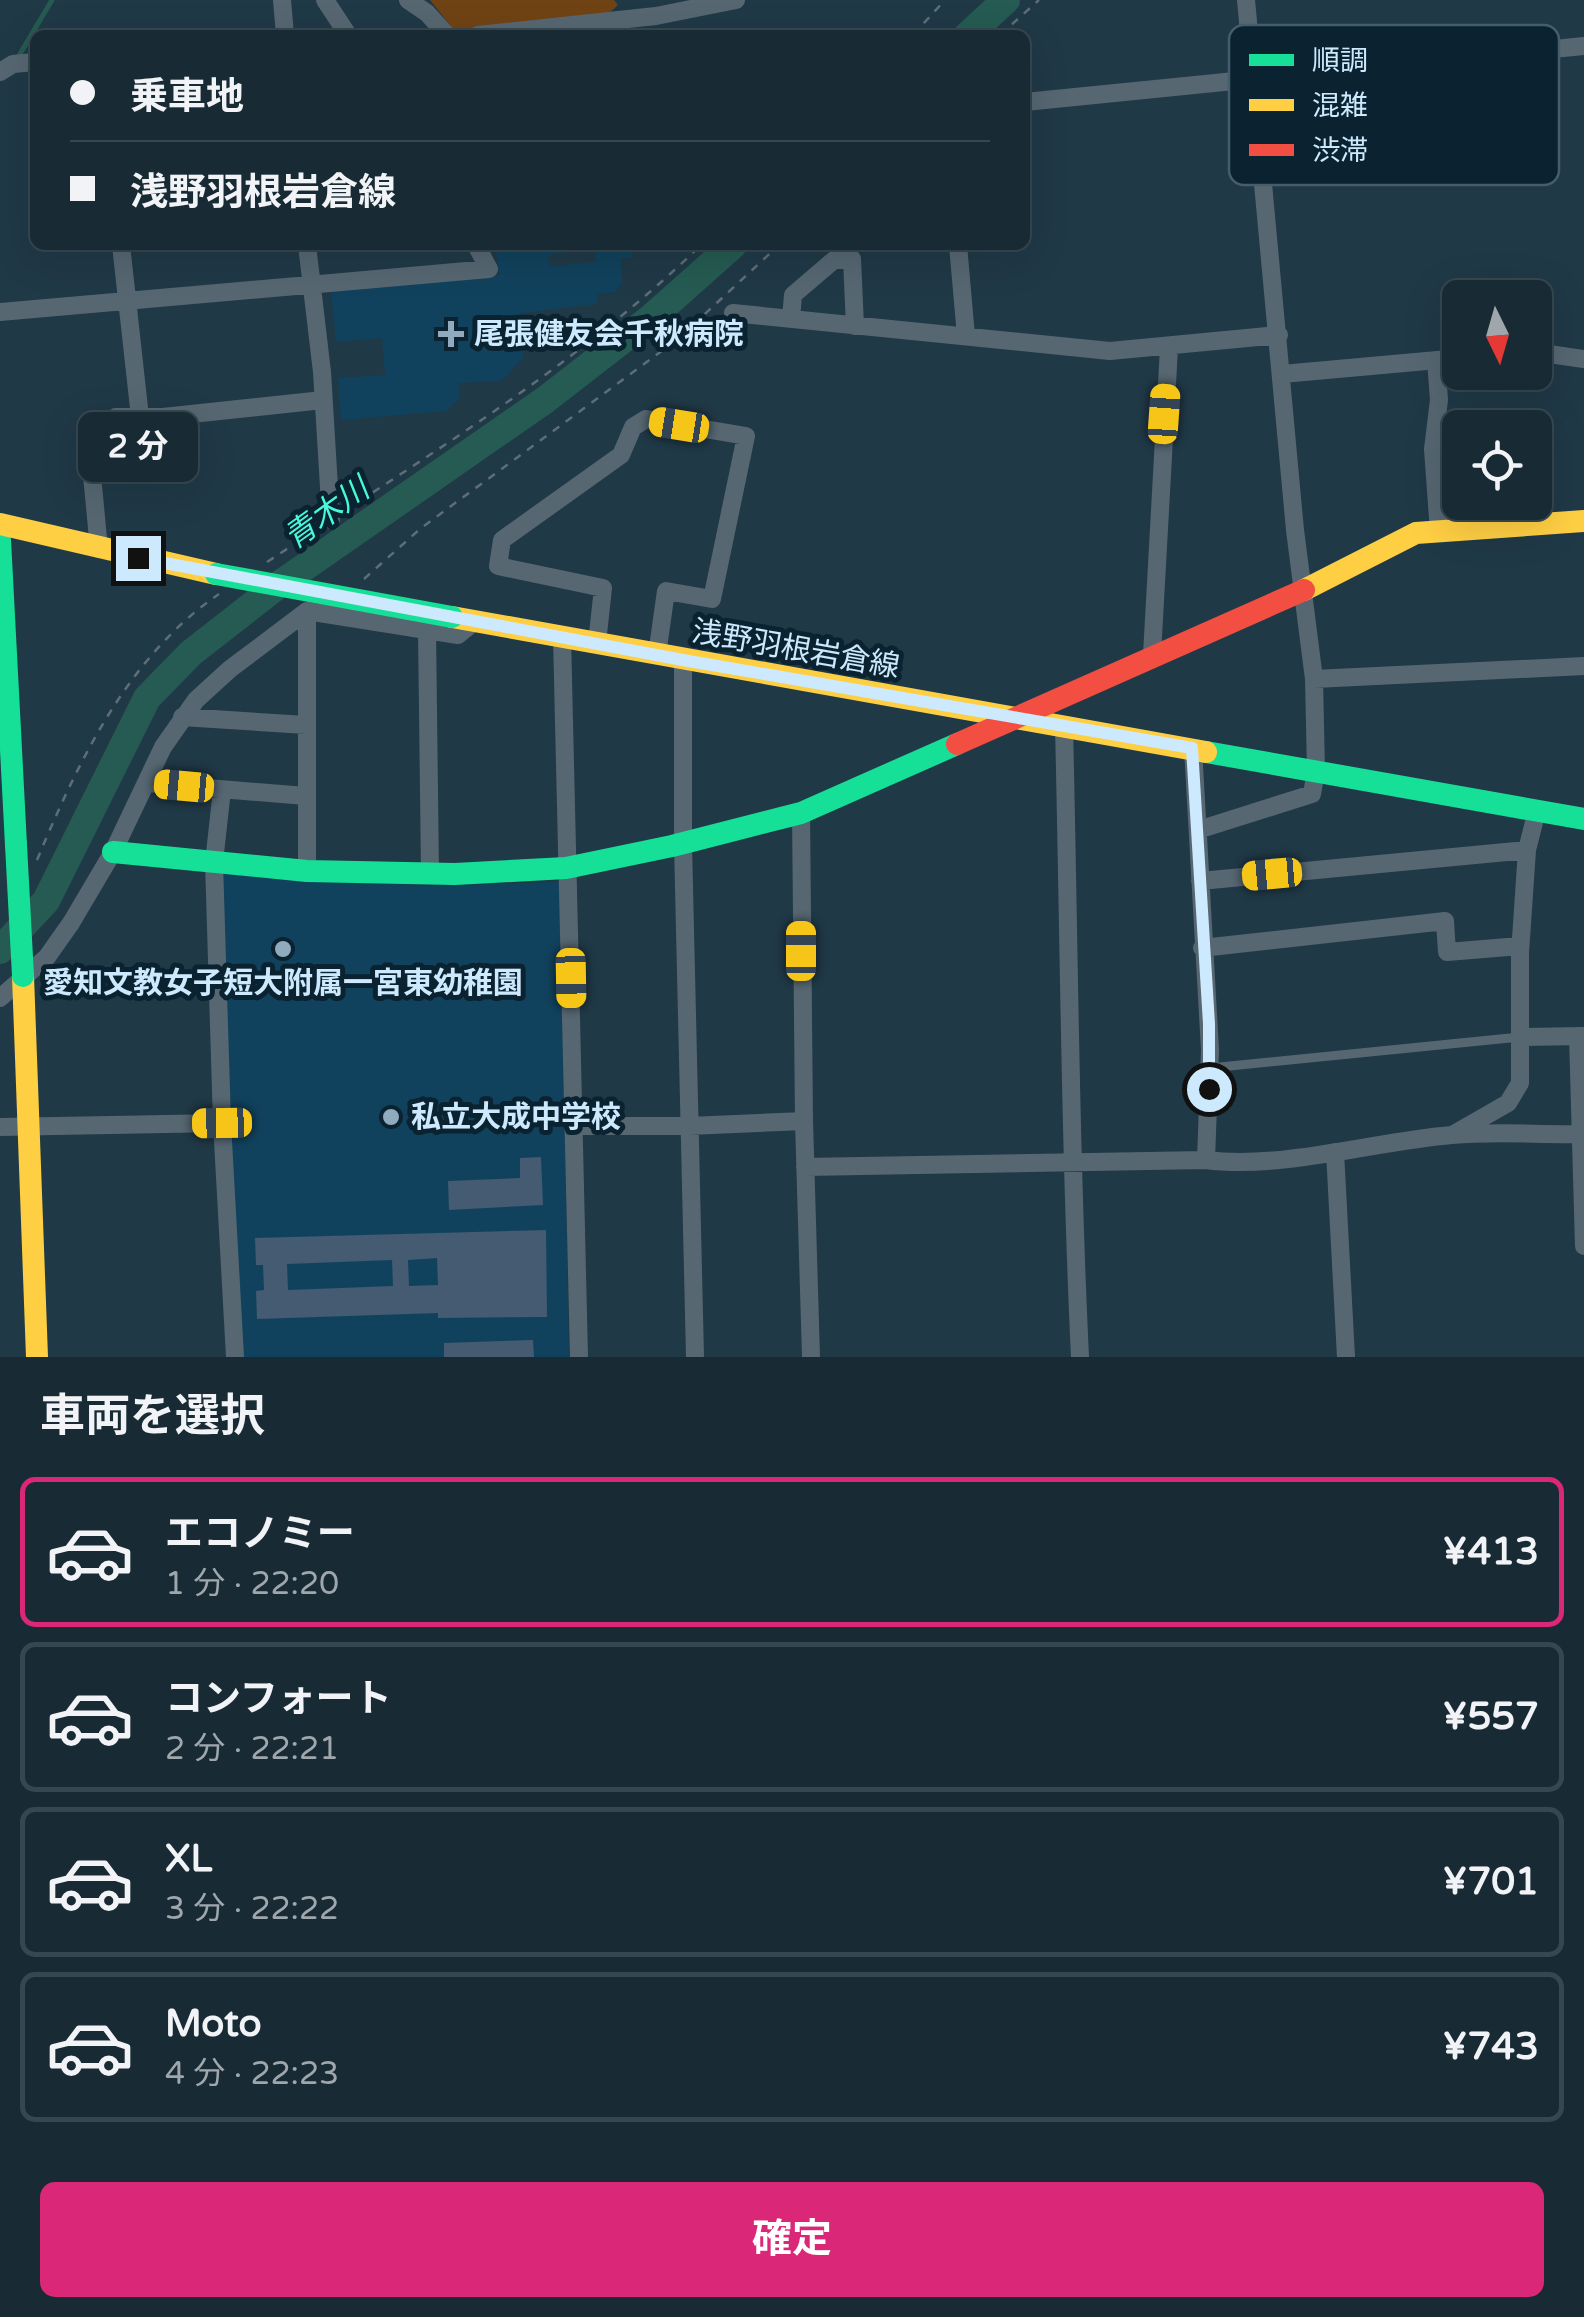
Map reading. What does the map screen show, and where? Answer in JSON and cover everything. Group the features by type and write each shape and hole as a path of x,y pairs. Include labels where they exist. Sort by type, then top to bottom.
{"street":[{"path":"282,0 285,30"},
{"path":"325,0 345,30"},
{"path":"408,0 442,30"},
{"path":"589,29 656,8 736,0"},
{"path":"1246,0 1248,25"},
{"path":"1559,49 1584,46"},
{"path":"0,72 13,64 30,62"},
{"path":"1030,102 1229,82"},
{"path":"1198,830 1312,794 1316,771 1314,679 1295,530 1263,185"},
{"path":"123,250 140,418"},
{"path":"308,250 331,520"},
{"path":"0,312 489,269 479,250"},
{"path":"958,250 966,336"},
{"path":"791,319 793,295 834,260 852,260 855,326"},
{"path":"733,313 1110,351 1279,335"},
{"path":"1152,655 1169,348"},
{"path":"1552,354 1584,359"},
{"path":"1436,360 1439,400 1433,449 1439,532"},
{"path":"1282,374 1442,360"},
{"path":"99,549 92,475 116,418 323,400"},
{"path":"597,643 604,588 498,566 502,540 621,456 632,427 646,420 746,436 712,599 666,591 657,655"},
{"path":"113,852 306,870 430,873 566,868 683,844 800,813 1304,590 1416,534 1584,522"},
{"name":"浅野羽根岩倉線","path":"0,524 219,584 342,597 1584,819"},
{"path":"0,540 8,844 23,976 37,1357"},
{"path":"0,998 55,946 113,852 163,747 182,717 214,683 307,611 458,635 464,619"},
{"path":"306,870 307,611"},
{"path":"427,629 430,873"},
{"path":"562,637 579,1357"},
{"path":"683,660 683,844 695,1357"},
{"path":"1314,679 1584,666"},
{"path":"182,717 306,724"},
{"path":"1064,726 1071,1162 1080,1357"},
{"path":"1192,748 1210,1068 1206,1160"},
{"path":"146,783 306,796"},
{"path":"222,790 214,862 222,1123 236,1357"},
{"path":"1454,1134 1508,1103 1520,1084 1520,946 1527,850 1537,810"},
{"path":"800,813 811,1357"},
{"path":"1200,880 1527,850"},
{"path":"1202,948 1445,921 1448,952 1520,946"},
{"path":"1521,1037 1581,1036 1584,1246"},
{"path":"574,1126 804,1121"},
{"path":"0,1127 222,1123"},
{"path":"805,1167 1228,1162 1335,1152 1454,1134 1582,1134"},
{"path":"1335,1152 1346,1357"}],"lane":[{"path":"1210,1068 1521,1037"}],"path":[{"path":"918,30 945,0"},
{"path":"1006,30 1039,0"},
{"path":"265,564 554,372 648,296 696,250"},
{"path":"342,597 420,529 678,339 775,250"},
{"path":"38,858 108,713 142,665 219,584"}],"shaded area":[{"path":"430,0 614,0 618,5 590,30 454,30"},
{"path":"496,250 563,250 548,255 549,266 596,262 595,250 630,250 631,258 621,258 622,282 616,292 597,294 597,304 521,313 524,357 501,381 458,383 460,398 446,411 341,420 338,378 385,375 382,338 336,342 331,290 499,275"},
{"path":"221,869 425,886 560,882 569,1357 236,1357"}],"building":[{"path":"541,1157 543,1205 449,1210 448,1181 520,1178 520,1158"},
{"path":"546,1230 547,1317 438,1318 438,1313 257,1319 256,1291 264,1290 263,1265 256,1265 255,1238","holes":["437,1258 438,1285 409,1286 408,1260","392,1260 393,1286 288,1290 287,1264"]},
{"path":"533,1340 534,1357 444,1357 444,1343"}],"waterway":[{"path":"34,30 52,0"},
{"name":"青木川","path":"973,30 1006,0"},
{"path":"17,59 30,37"},
{"name":"青木川","path":"0,950 46,901 147,698 191,653 273,589 545,400 652,317 727,250"}],"traffic: fast":[{"path":"0,540 16,845"},
{"path":"216,574 452,617"},
{"path":"113,852 307,871 455,874 566,868 801,813 957,744"},
{"path":"1206,752 1584,819"},
{"path":"16,845 23,976"}],"traffic: slow":[{"path":"1304,590 1416,533 1584,521"},
{"path":"0,524 216,574"},
{"path":"452,617 1206,752"},
{"path":"23,976 37,1357"}],"traffic: jam":[{"path":"957,744 1304,590"}],"place":[{"name":"尾張健友会千秋病院","path":"451,334"},
{"name":"愛知文教女子短大附属一宮東幼稚園","path":"283,949"},
{"name":"私立大成中学校","path":"391,1117"}],"route":[{"path":"138,558 683,660 1192,748 1209,1024 1209,1089"}]}
